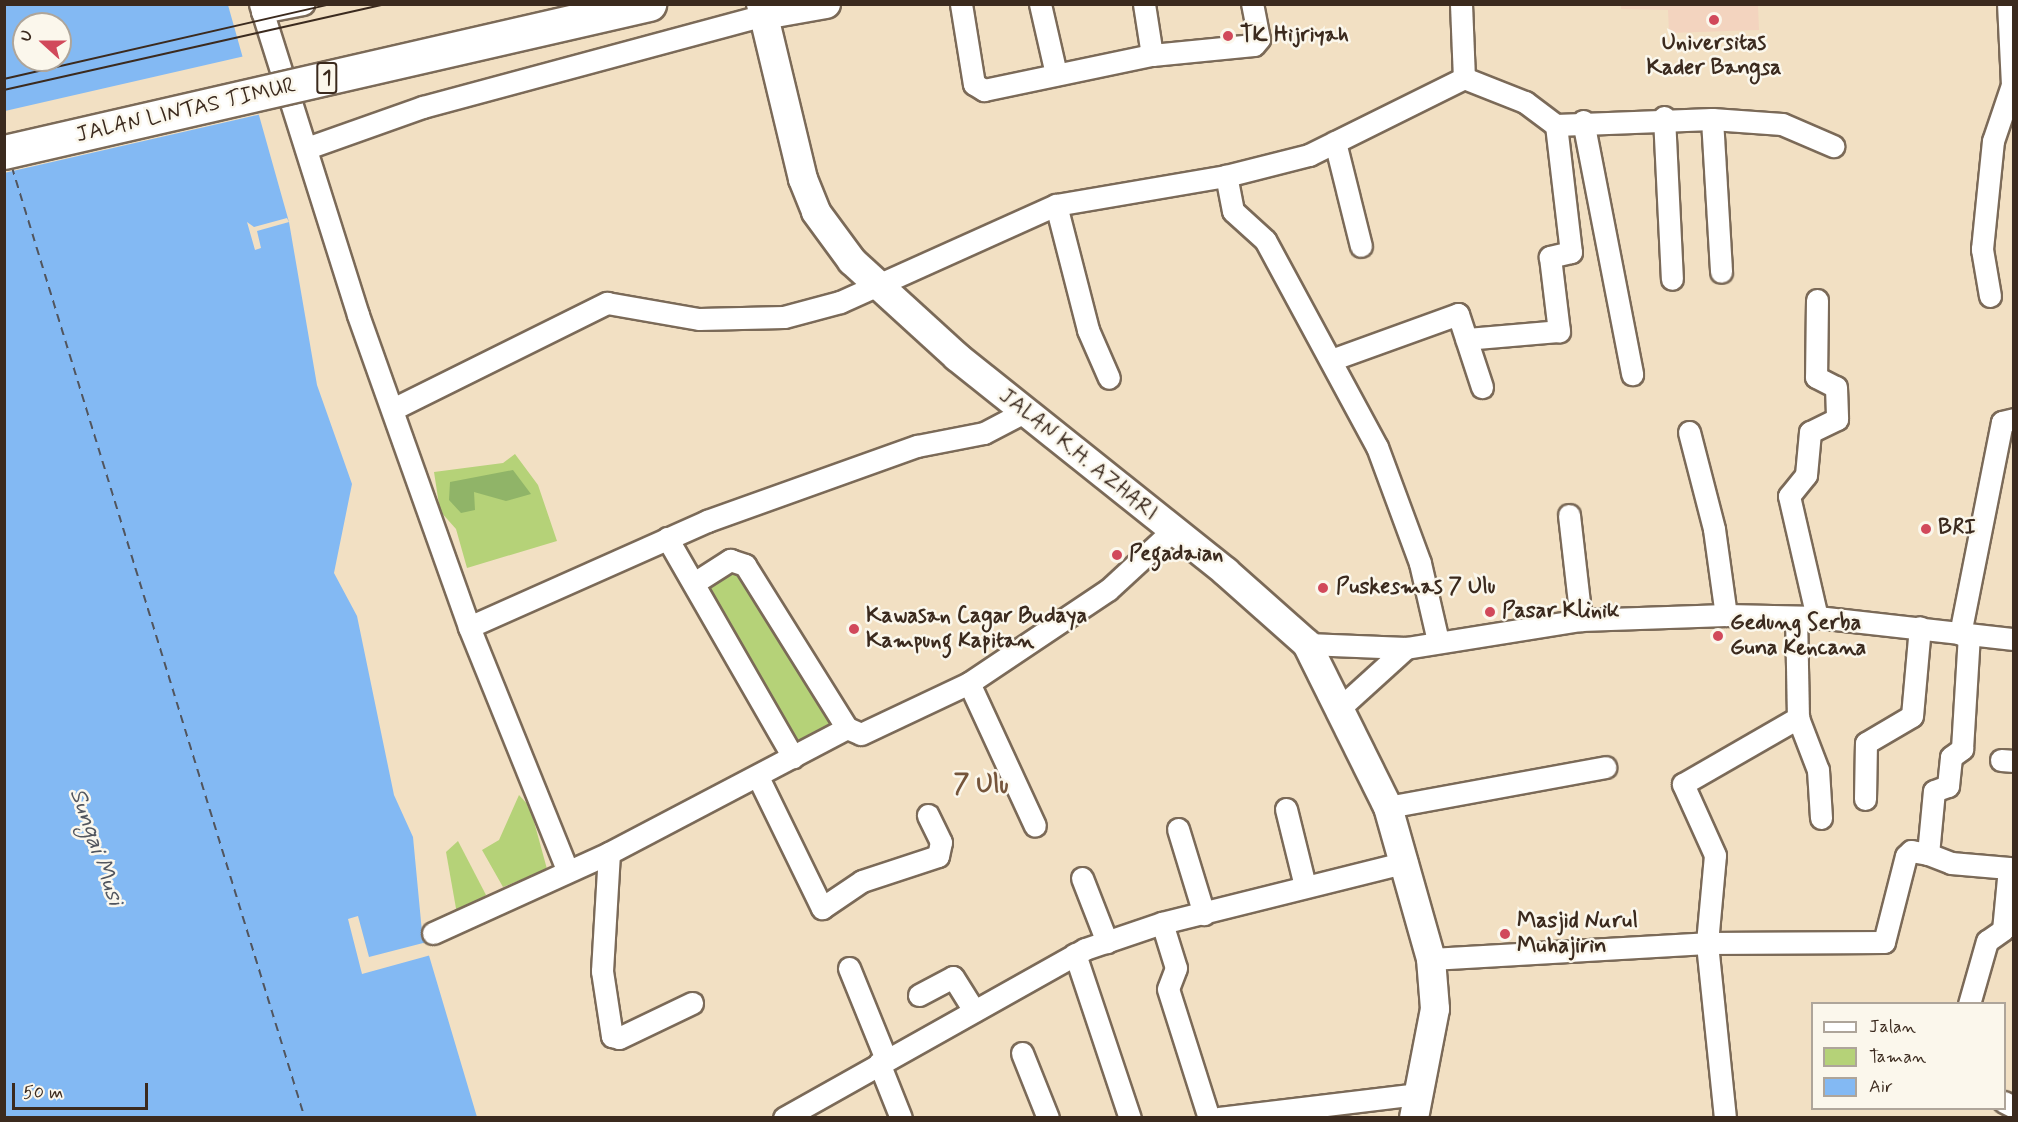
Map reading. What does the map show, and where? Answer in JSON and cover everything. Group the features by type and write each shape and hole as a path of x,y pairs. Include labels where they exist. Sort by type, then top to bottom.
{"highway":[{"name":"JALAN LINTAS TIMUR","path":"4,132 559,4"},
{"name":"JALAN LINTAS TIMUR","path":"4,152 649,4"}],"street":[{"path":"303,4 261,8 307,148 335,249 469,627 567,870"},
{"path":"307,148 423,107 763,10 826,4"},
{"path":"962,4 976,87 984,90 1152,55 1256,44 1252,4"},
{"path":"1040,4 1056,74"},
{"path":"1144,4 1152,55"},
{"path":"1461,4 1463,65"},
{"path":"1990,296 1983,236 1993,141 2012,84 2013,42 2008,4"},
{"name":"JALAN K.H. AZHARI","path":"763,10 803,179 816,212 874,286 1024,412 1173,530 1307,644 1341,707 1388,807 1406,862 1431,959 1432,1030 1415,1107"},
{"path":"1463,65 1556,124 1664,117 1782,124 1833,146"},
{"path":"393,409 607,303 699,319 755,320 837,303 1056,205 1276,167 1335,142 1463,65"},
{"path":"1664,117 1672,279"},
{"path":"1712,119 1721,272"},
{"path":"1583,121 1632,374"},
{"path":"1466,339 1559,331 1551,257 1571,252 1556,124"},
{"path":"1335,142 1361,246"},
{"path":"1226,176 1233,211 1265,240 1332,360 1399,501 1438,641"},
{"path":"1056,205 1088,330 1109,378"},
{"path":"1817,300 1816,377 1836,387 1837,419 1810,432 1806,475 1789,496 1817,617"},
{"path":"1332,360 1458,314 1482,387"},
{"path":"469,627 667,538 917,446 984,433 1024,412"},
{"path":"1928,854 1934,791 1948,786 1951,757 1962,747 1965,635 2002,422 2013,419"},
{"path":"1689,432 1714,530 1726,615"},
{"path":"1569,515 1581,620"},
{"path":"434,933 609,853 761,776 793,756 847,728 871,732 969,682 1108,590 1173,530"},
{"path":"667,538 793,756"},
{"path":"694,583 730,560 745,565 847,728"},
{"path":"1307,644 1406,648 1438,641 1581,620 1726,615 1817,617 2013,639"},
{"path":"1796,618 1798,718 1818,770 1821,818"},
{"path":"1865,799 1866,743 1912,716 1920,627"},
{"path":"1341,707 1406,648"},
{"path":"969,682 1035,826"},
{"path":"1725,1118 1707,943 1714,851 1683,784 1798,718"},
{"path":"1388,807 1605,767"},
{"path":"761,776 820,907 862,881 938,856 942,847 928,815"},
{"path":"1286,809 1305,886"},
{"path":"1178,829 1204,914"},
{"path":"1431,959 1707,943 1882,944 1906,856 1911,851 1928,854 1951,863 2012,868 2002,930 1987,941 1971,1002"},
{"path":"609,853 602,971 612,1036 619,1038 692,1004"},
{"path":"784,1118 1075,954 1162,923 1406,862"},
{"path":"1082,878 1107,942"},
{"path":"1162,923 1176,968 1168,989 1209,1118"},
{"path":"1075,954 1130,1118"},
{"path":"849,968 901,1118"},
{"path":"919,995 953,977 974,1011"},
{"path":"1022,1053 1048,1118"},
{"path":"1219,1118 1415,1107"}],"shaded area":[{"name":"Universitas Kader Bangsa","path":"1621,4 1758,5 1759,30 1669,33 1668,10 1621,9"}],"green space":[{"path":"515,454 538,485 557,541 467,568 456,529 440,511 434,472 503,463"},
{"path":"513,470 531,494 506,501 474,492 475,510 461,513 449,500 450,482"},
{"path":"738,567 835,720 799,744 706,587"},
{"path":"519,795 530,807 547,869 503,887 482,850 499,840"},
{"path":"458,841 486,895 457,914 446,852"}],"water":[{"name":"Sungai Musi","path":"5,5 228,5 289,222 317,385 352,484 334,573 357,616 394,795 413,837 422,932 477,1117 5,1118"}],"pier":[{"path":"245,56 262,114 4,173 5,111"},
{"path":"287,218 289,222 257,231 261,248 255,250 247,222 254,227"},
{"path":"358,916 369,957 427,942 431,955 362,974 348,919"}],"ferry route":[{"path":"12,167 305,1118"}],"tram line":[{"path":"4,79 332,4"},
{"path":"4,90 385,4"}],"place":[{"name":"Universitas Kader Bangsa","path":"1714,20"},
{"name":"TK Hijriyah","path":"1228,36"},
{"name":"BRI","path":"1926,529"},
{"name":"Pegadaian","path":"1117,555"},
{"name":"Puskesmas 7 Ulu","path":"1323,588"},
{"name":"Pasar Klinik","path":"1490,612"},
{"name":"Kawasan Cagar Budaya Kampung Kapitan","path":"854,629"},
{"name":"Gedung Serba Guna Kencana","path":"1718,636"},
{"name":"Masjid Nurul Muhajirin","path":"1505,934"}],"district":[{"name":"7 Ulu","path":"981,786"}]}
